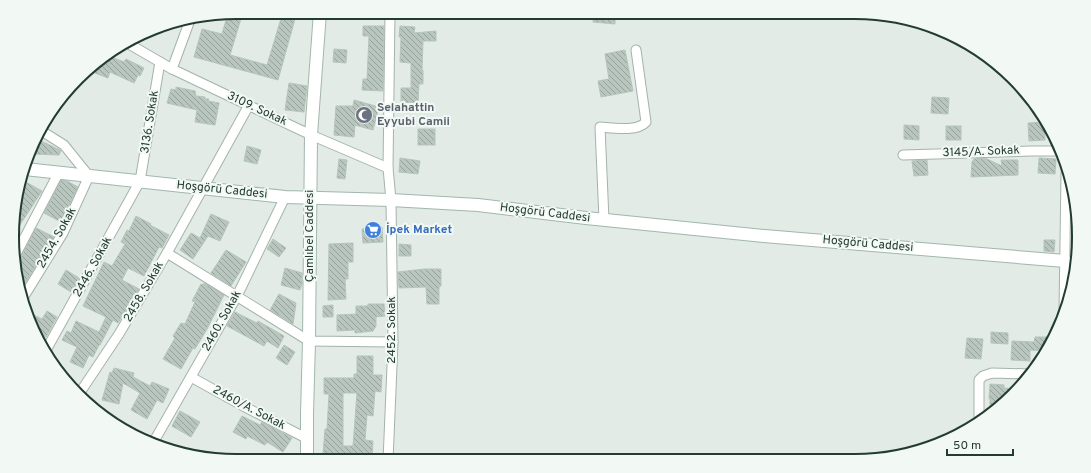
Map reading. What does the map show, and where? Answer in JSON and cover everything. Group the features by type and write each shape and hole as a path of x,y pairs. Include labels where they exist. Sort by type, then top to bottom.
{"street":[{"name":"Çamlıbel Caddesi","path":"307,454 307,414 310,341 311,135 319,19"},
{"name":"2452. Sokak","path":"388,454 393,342 391,200 388,168 390,19"},
{"path":"172,70 188,24"},
{"name":"3109. Sokak","path":"132,46 172,70 311,135 388,168"},
{"path":"604,220 600,127 624,128 642,126 646,122 636,50"},
{"name":"3136. Sokak","path":"140,182 160,62"},
{"name":"2458. Sokak","path":"82,389 119,334 167,253 249,105"},
{"path":"45,133 64,145 89,176"},
{"name":"3145/A. Sokak","path":"903,155 1032,151 1055,152"},
{"name":"Hoşgörü Caddesi","path":"30,169 285,197 391,200 478,205 604,220 764,236 1065,261"},
{"path":"19,248 59,172"},
{"name":"2454. Sokak","path":"26,293 63,233 89,176"},
{"name":"2446. Sokak","path":"48,346 140,182"},
{"path":"1064,295 1066,184"},
{"name":"2460. Sokak","path":"156,438 237,296 285,197"},
{"path":"167,253 310,341 393,342"},
{"path":"979,414 979,380 983,376 992,373 1023,374"},
{"name":"2460/A. Sokak","path":"191,377 245,407 308,439"}],"building":[{"path":"226,19 241,19 230,55 267,65 281,19 295,19 278,80 194,57 202,29 222,34"},
{"path":"593,19 615,19 615,24 593,22"},
{"path":"363,26 384,26 383,91 362,90 363,79 367,79 369,36 363,36"},
{"path":"400,26 415,27 414,33 436,31 436,41 423,41 423,84 419,84 418,103 401,102 401,88 411,88 411,63 400,62"},
{"path":"334,49 347,50 346,63 333,62"},
{"path":"625,50 633,91 601,97 598,81 609,79 605,54"},
{"path":"113,58 124,62 126,59 144,68 134,83 110,72 108,78 95,73 96,71"},
{"path":"289,83 307,86 304,112 285,110"},
{"path":"176,87 195,91 196,96 205,97 205,99 209,99 208,101 219,103 215,125 195,122 197,110 167,103 171,89 176,90"},
{"path":"932,97 949,98 948,114 931,113"},
{"path":"354,100 379,107 373,130 355,125 354,137 334,135 336,106 353,106"},
{"path":"1039,122 1044,131 1045,140 1029,141 1028,123"},
{"path":"904,125 919,126 919,140 904,139"},
{"path":"946,126 961,126 961,140 946,140"},
{"path":"418,129 435,129 435,145 418,145"},
{"path":"41,141 60,150 59,155 36,154"},
{"path":"247,146 261,150 257,164 244,161"},
{"path":"400,158 420,161 418,174 399,172"},
{"path":"985,158 1002,166 1001,160 1018,160 1018,175 971,177 972,162 974,159"},
{"path":"1039,158 1056,159 1055,174 1038,173"},
{"path":"339,159 347,160 345,179 337,178"},
{"path":"927,160 928,175 914,176 912,161"},
{"path":"61,180 67,181 78,187 61,222 44,213"},
{"path":"26,182 42,191 19,226"},
{"path":"211,214 229,222 220,241 208,236 193,259 180,250 191,233 200,238"},
{"path":"136,216 169,235 162,248 159,247 144,276 128,268 122,280 139,289 118,323 113,320 93,357 89,355 83,368 70,362 77,347 62,340 67,331 71,333 76,321 99,332 106,317 83,306 104,262 112,266 125,244 121,242 127,230 129,231"},
{"path":"382,227 383,242 363,243 362,229"},
{"path":"36,228 54,237 24,284 21,257"},
{"path":"273,239 286,248 279,257 267,249"},
{"path":"1044,240 1055,240 1054,252 1044,251"},
{"path":"353,243 353,262 348,262 348,279 345,279 346,299 328,300 329,244"},
{"path":"399,244 411,245 411,256 399,256"},
{"path":"226,250 246,262 231,286 211,273"},
{"path":"285,268 302,273 302,284 300,290 281,285"},
{"path":"441,269 439,304 427,304 426,287 399,288 398,272"},
{"path":"66,270 79,278 71,292 58,284"},
{"path":"204,283 224,295 207,329 195,349 193,348 181,369 163,359 175,338 173,336 181,323 185,324 195,302 192,301 201,284 203,285"},
{"path":"279,294 296,303 293,324 270,310"},
{"path":"368,304 384,304 385,316 376,317 376,326 373,331 355,333 355,330 337,331 337,315 356,314 356,306 368,306"},
{"path":"333,305 333,317 323,317 323,306"},
{"path":"47,311 57,317 46,337 41,333 34,315 42,319"},
{"path":"235,312 257,323 258,321 284,336 278,348 267,341 264,346 227,326"},
{"path":"991,332 1008,333 1008,344 991,343"},
{"path":"1035,337 1048,337 1039,351 1030,350 1030,361 1011,360 1012,341 1034,342"},
{"path":"967,338 983,339 981,359 965,358"},
{"path":"284,345 295,352 287,365 276,358"},
{"path":"357,356 373,356 373,375 382,375 381,392 375,391 373,416 367,415 365,440 373,441 372,454 323,454 325,429 327,429 329,394 324,394 324,378 354,378 354,374 357,374","holes":["343,393 357,393 353,446 343,446"]},
{"path":"114,368 134,373 133,377 150,386 152,382 169,389 163,403 157,400 147,419 131,410 140,393 123,383 119,404 102,400 110,372 112,373"},
{"path":"990,384 1004,385 1004,388 1010,388 990,407"},
{"path":"180,411 200,422 191,437 172,426"},
{"path":"242,416 260,425 262,422 292,438 283,452 267,442 265,445 247,436 246,439 233,432"}],"place":[{"name":"Selahattin Eyyubi Camii","path":"364,115"},
{"name":"İpek Market","path":"373,230"}]}
